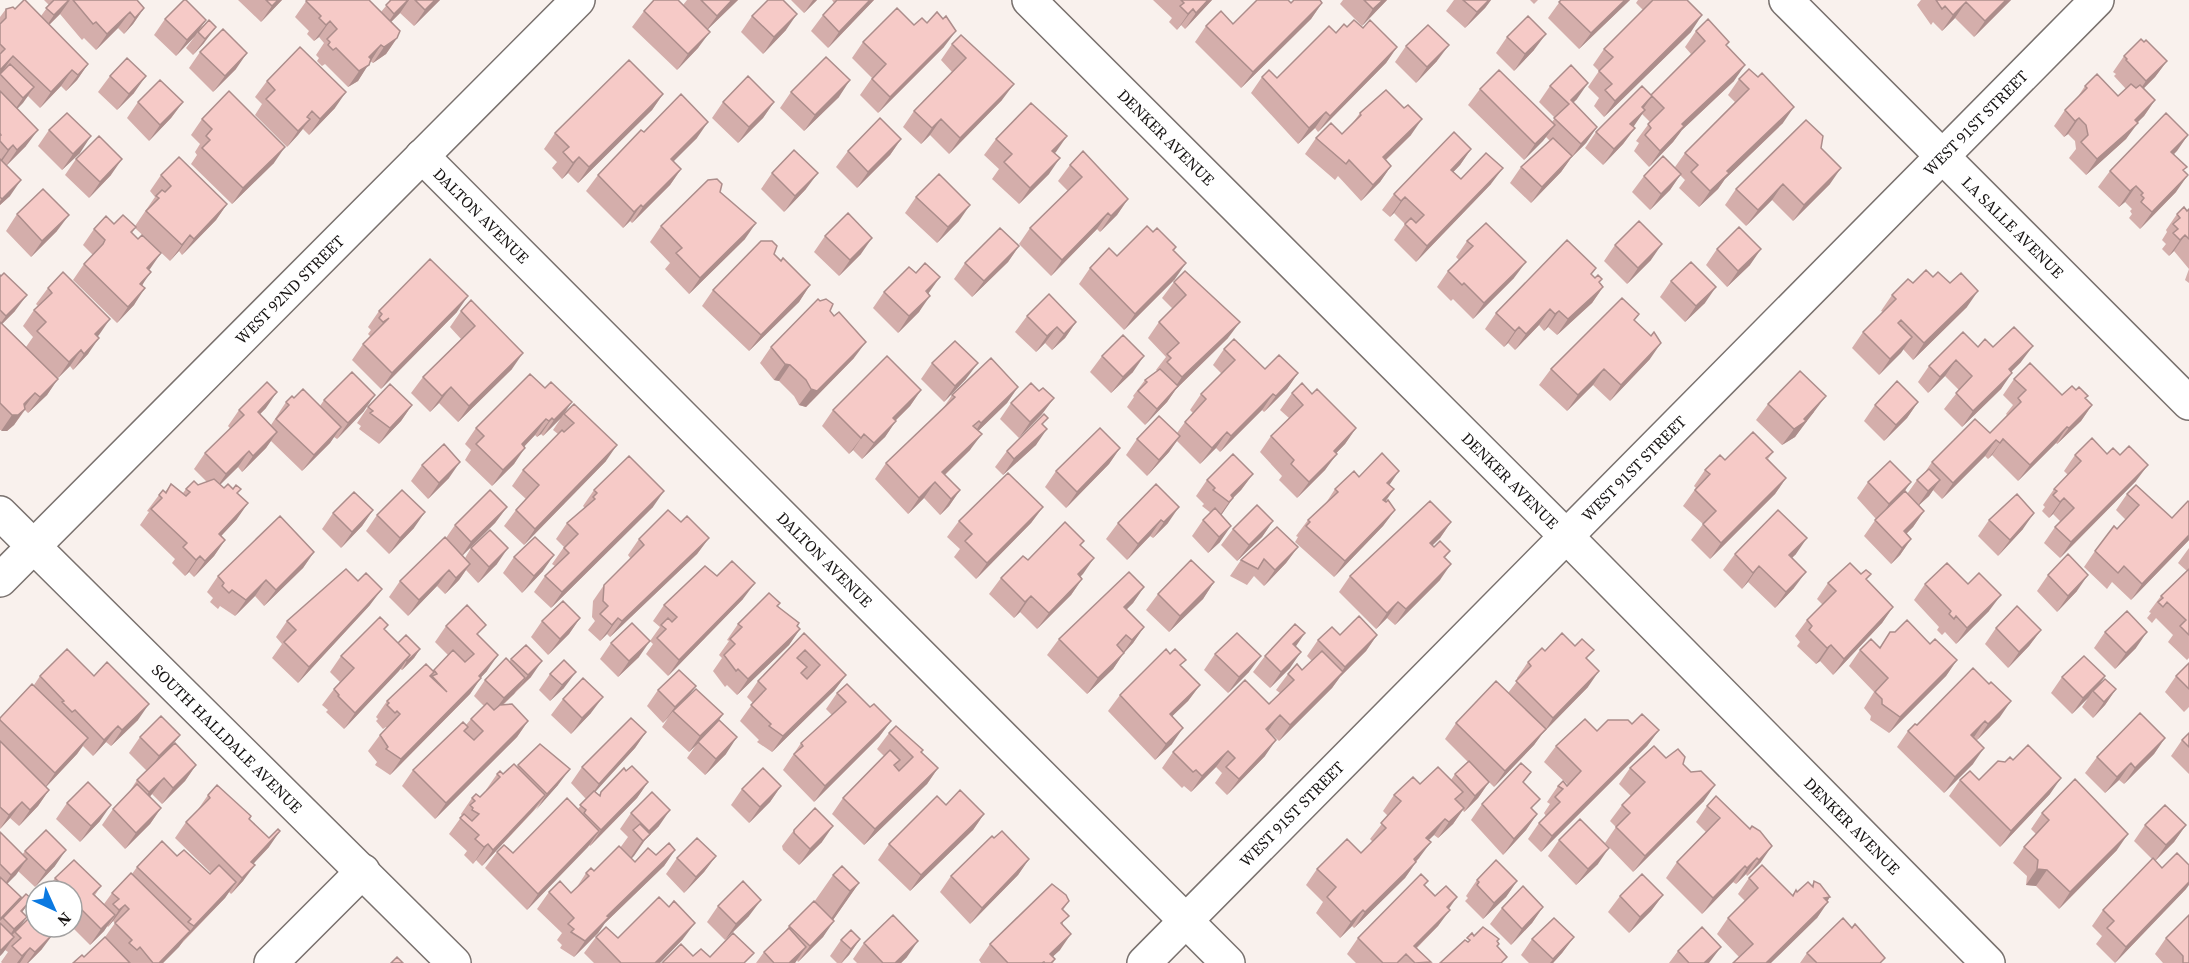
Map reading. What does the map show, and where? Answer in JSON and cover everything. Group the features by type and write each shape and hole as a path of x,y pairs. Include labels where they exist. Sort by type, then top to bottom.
{"street":[{"name":"WEST 92ND STREET","path":"0,580 578,0"},
{"name":"DENKER AVENUE","path":"1029,0 1566,536 1988,963"},
{"name":"LA SALLE AVENUE","path":"1786,0 2189,403"},
{"name":"WEST 91ST STREET","path":"1144,963 2097,0"},
{"name":"DALTON AVENUE","path":"422,156 1228,963"},
{"name":"SOUTH HALLDALE AVENUE","path":"0,513 454,963"},
{"path":"271,963 363,871"}],"building":[{"path":"24,0 88,64 78,75 72,70 51,92 13,56 0,70 0,54 5,49 0,44 0,24 6,18 6,9 13,7 15,9"},
{"path":"54,0 69,0 54,15 46,8"},
{"path":"73,0 137,0 144,8 135,18 130,12 107,34 96,22 93,24"},
{"path":"184,0 206,20 187,40 165,19"},
{"path":"266,0 278,0 272,6"},
{"path":"307,0 369,0 400,31 397,38 384,47 381,45 369,57 371,59 369,65 359,71 336,48 333,50 328,45 330,42 327,39 337,29 330,21 326,25"},
{"path":"391,0 408,0 394,14 386,5"},
{"path":"415,0 435,0 425,10"},
{"path":"654,0 678,0 710,32 688,54 644,11"},
{"path":"701,0 732,0 717,16"},
{"path":"768,0 783,0 797,14 774,37 752,16"},
{"path":"837,0 870,0 839,32 823,15"},
{"path":"1181,0 1208,0 1196,13 1193,9 1188,14 1180,6 1184,3"},
{"path":"1257,0 1288,0 1291,3 1294,0 1320,0 1322,3 1253,72 1206,26 1221,11 1233,24"},
{"path":"1364,0 1383,0 1373,9"},
{"path":"1463,0 1489,0 1477,12"},
{"path":"1561,0 1625,0 1591,33 1559,2"},
{"path":"1653,0 1687,0 1702,15 1615,101 1605,90 1612,84 1599,71 1613,57 1604,49"},
{"path":"1936,0 2006,0 1985,21 1966,2 1953,15 1945,6 1942,9"},
{"path":"897,8 914,25 922,18 927,23 937,12 943,19 946,16 956,31 890,97 872,79 886,64 863,42"},
{"path":"1528,16 1546,34 1525,54 1507,37"},
{"path":"1708,19 1729,42 1726,45 1745,65 1682,124 1684,126 1660,151 1645,135 1651,128 1648,124 1664,108 1651,95 1705,41 1696,31"},
{"path":"209,20 216,27 205,39 198,32"},
{"path":"1354,20 1363,28 1370,20 1397,47 1330,116 1326,112 1309,128 1262,77 1269,70 1277,78 1329,26 1336,33 1344,24 1347,27"},
{"path":"1428,25 1449,45 1427,67 1406,46"},
{"path":"223,29 247,53 225,76 200,52"},
{"path":"961,35 1014,84 960,138 941,119 932,128 914,111 966,58 952,44"},
{"path":"2141,39 2144,42 2146,40 2167,61 2146,81 2124,56"},
{"path":"300,47 346,92 320,119 312,111 307,117 310,119 298,131 266,99 275,90 267,81"},
{"path":"826,57 850,80 815,115 791,92"},
{"path":"127,58 146,76 129,94 110,76"},
{"path":"629,60 663,94 589,167 579,157 573,163 563,152 569,147 555,133"},
{"path":"10,64 34,87 23,98 0,74"},
{"path":"1571,65 1588,83 1571,100 1597,127 1581,144 1554,118 1569,104 1550,86"},
{"path":"1749,69 1758,77 1762,73 1794,107 1727,171 1729,173 1710,191 1691,172 1698,165 1685,153 1749,89 1739,79"},
{"path":"1499,70 1555,125 1535,144 1480,89"},
{"path":"2097,74 2118,96 2131,84 2136,88 2140,85 2155,100 2135,120 2138,123 2097,159 2081,142 2088,135 2086,125 2079,118 2075,121 2065,110 2087,88 2085,86"},
{"path":"748,76 774,102 749,127 723,102"},
{"path":"160,80 183,102 160,125 138,102"},
{"path":"1642,86 1652,96 1642,107 1645,110 1630,124 1635,128 1614,149 1596,132"},
{"path":"1386,90 1404,108 1408,105 1422,119 1383,157 1391,166 1373,185 1349,160 1346,164 1316,138 1331,123 1342,134 1361,115 1360,113"},
{"path":"0,91 38,130 17,150 13,145 8,150 0,141"},
{"path":"229,91 285,147 243,188 202,148 210,140 206,136 212,129 202,119"},
{"path":"681,94 708,122 671,159 681,169 643,207 641,205 634,212 598,175 641,130 644,132"},
{"path":"1031,103 1067,136 1052,151 1060,158 1030,188 1004,162 1012,154 996,139"},
{"path":"67,113 91,136 73,154 49,130"},
{"path":"2166,113 2188,135 2171,152 2187,167 2183,170 2188,175 2152,212 2141,202 2144,198 2141,195 2143,193 2136,186 2130,191 2110,171"},
{"path":"880,118 901,139 868,172 848,151"},
{"path":"1806,120 1823,136 1821,148 1841,168 1804,205 1783,184 1758,210 1736,189"},
{"path":"1454,132 1471,149 1451,170 1461,179 1486,153 1503,168 1427,246 1405,224 1411,218 1416,223 1424,215 1405,197 1401,201 1394,194"},
{"path":"99,136 122,159 100,182 76,159"},
{"path":"1553,138 1572,156 1542,187 1521,167"},
{"path":"794,150 818,173 795,196 772,173"},
{"path":"1083,151 1128,199 1111,216 1108,213 1062,260 1030,228 1082,177 1070,165"},
{"path":"1663,156 1681,174 1661,194 1644,176"},
{"path":"179,157 227,204 194,239 190,235 182,245 146,211 159,198 156,196 162,190 165,192 171,186 161,175"},
{"path":"0,159 21,180 2,199 0,197"},
{"path":"939,174 970,205 948,227 916,197"},
{"path":"717,179 722,184 720,192 756,223 700,278 676,253 682,248 661,226 708,180"},
{"path":"43,189 69,215 42,241 17,214"},
{"path":"2184,207 2187,211 2189,209 2189,239 2185,235 2180,240 2173,233 2178,229 2173,224 2180,218 2177,214"},
{"path":"848,213 872,238 850,260 825,236"},
{"path":"123,215 136,227 131,232 138,239 142,235 161,253 147,268 151,272 140,284 145,288 128,307 84,264 105,240 94,229 106,216 114,224"},
{"path":"1639,221 1662,244 1638,268 1615,245"},
{"path":"1486,223 1526,262 1484,303 1448,271 1473,246 1467,241"},
{"path":"1147,226 1153,232 1157,228 1176,247 1173,250 1186,263 1135,314 1090,268 1109,248 1117,256"},
{"path":"1739,227 1761,249 1738,271 1717,249"},
{"path":"1000,228 1019,246 984,281 965,263"},
{"path":"1567,240 1596,268 1591,274 1595,278 1598,275 1602,279 1599,282 1603,287 1568,319 1559,311 1555,314 1550,309 1526,334 1519,327 1515,331 1496,313"},
{"path":"761,241 772,241 777,246 774,254 781,261 783,258 810,285 761,335 713,290"},
{"path":"430,259 468,296 392,373 363,344 389,318 383,322 379,318 382,314 379,311"},
{"path":"1691,262 1716,287 1696,306 1671,281"},
{"path":"925,263 940,277 926,291 930,296 909,316 884,292 909,267 916,273"},
{"path":"1926,270 1933,277 1938,272 1950,283 1961,273 1978,291 1924,343 1901,320 1898,323 1912,337 1890,359 1863,332 1896,299 1892,295 1908,279 1913,283"},
{"path":"1185,271 1240,322 1182,377 1167,362 1171,358 1167,354 1179,343 1159,322 1186,295 1174,282"},
{"path":"63,272 110,319 95,334 99,338 84,354 81,350 69,362 37,331 46,322 34,310 52,293 48,288"},
{"path":"4,273 27,295 6,316 0,310 0,275"},
{"path":"1049,294 1076,322 1064,334 1057,327 1047,336 1027,316"},
{"path":"1622,298 1639,314 1634,320 1651,336 1654,332 1661,343 1621,385 1604,369 1578,395 1551,369"},
{"path":"818,299 820,301 826,299 833,304 830,311 834,316 839,312 866,342 817,391 811,389 806,380 790,365 785,364 771,347"},
{"path":"471,300 523,353 469,406 451,387 442,396 423,377 475,326 461,311"},
{"path":"0,322 58,379 40,397 35,393 24,404 25,409 18,415 12,415 0,403"},
{"path":"2014,327 2033,346 2009,369 2012,373 1973,411 1956,393 1972,376 1956,360 1940,377 1929,366 1963,332 1978,347 1985,339 1993,347"},
{"path":"1123,335 1144,356 1123,377 1102,356"},
{"path":"1234,339 1265,369 1279,355 1298,373 1276,396 1273,394 1231,436 1227,432 1212,448 1185,422 1206,399 1201,394 1235,360 1224,349"},
{"path":"955,341 978,363 955,386 932,363"},
{"path":"887,356 921,390 893,418 896,421 874,443 864,434 861,438 833,410"},
{"path":"991,358 1018,387 981,423 979,421 973,426 982,434 942,472 960,490 951,499 935,482 919,498 886,463 955,397 952,395"},
{"path":"2030,363 2062,395 2072,386 2076,390 2079,387 2088,396 2085,398 2092,405 2030,465 2003,439 2000,443 1996,440 1953,483 1932,462 1975,419 1990,433 2021,402 2018,398 2026,390 2014,379"},
{"path":"1160,369 1178,386 1157,409 1138,391 1147,382 1145,380"},
{"path":"1800,371 1826,396 1804,419 1806,421 1794,429 1768,404"},
{"path":"352,372 375,395 348,423 324,400"},
{"path":"530,374 545,388 551,382 572,402 554,420 546,419 522,444 525,448 503,470 476,444 484,436 476,428"},
{"path":"1897,381 1918,402 1896,425 1875,405"},
{"path":"267,382 277,392 258,412 277,432 253,456 249,451 226,474 205,453 244,415 239,410"},
{"path":"1031,383 1039,391 1043,388 1054,398 1030,422 1011,403"},
{"path":"1302,383 1312,394 1317,389 1356,428 1334,451 1337,454 1309,482 1291,464 1294,460 1271,436 1303,405 1292,393"},
{"path":"390,384 412,405 390,428 370,413 373,411 368,407"},
{"path":"303,389 341,427 314,455 276,419 289,405 286,402"},
{"path":"574,404 617,445 535,529 516,510 539,485 523,470 562,430 564,432 574,423 564,414"},
{"path":"1044,414 1048,418 1042,424 1047,429 1014,459 1007,451"},
{"path":"1159,416 1180,436 1159,460 1137,439"},
{"path":"1100,428 1120,448 1077,492 1056,471"},
{"path":"1753,432 1773,452 1766,458 1786,478 1721,543 1703,524 1716,511 1695,490 1710,474 1705,470 1720,455 1725,460"},
{"path":"2092,438 2107,454 2113,448 2120,455 2129,446 2148,465 2071,542 2055,527 2074,508 2064,498 2060,502 2053,495 2057,491 2054,489 2081,461 2075,455"},
{"path":"444,444 460,462 439,483 422,465"},
{"path":"1382,453 1399,471 1387,483 1394,489 1383,500 1386,502 1388,500 1395,510 1345,561 1306,526 1310,522 1308,520 1338,492 1335,489 1354,471 1359,477"},
{"path":"1233,454 1253,474 1231,495 1233,498 1229,502 1213,490 1215,488 1207,480"},
{"path":"629,456 664,491 562,592 545,576 569,553 564,548 578,534 567,523 595,499 593,497 597,493 594,490"},
{"path":"1890,461 1911,482 1889,504 1868,482"},
{"path":"1929,469 1940,480 1928,491 1917,480"},
{"path":"1008,473 1043,507 987,563 965,541 972,534 959,521"},
{"path":"214,479 224,488 228,484 233,489 236,485 241,489 237,493 248,503 219,534 225,540 205,561 200,556 196,560 183,547 187,543 151,509 162,498 159,495 163,490 166,493 171,484 186,496 190,492 186,489 194,481 198,485"},
{"path":"1156,484 1179,507 1164,522 1161,520 1138,544 1118,523"},
{"path":"2136,485 2172,518 2189,502 2189,535 2142,584 2124,566 2118,573 2095,551 2114,526 2117,529 2139,505 2127,494"},
{"path":"402,490 425,512 400,538 377,515"},
{"path":"490,490 507,507 471,542 455,525"},
{"path":"1905,491 1924,511 1904,531 1911,539 1902,548 1875,520"},
{"path":"354,492 373,510 352,532 333,513"},
{"path":"2017,494 2034,513 2010,540 1989,520"},
{"path":"1430,501 1451,522 1430,543 1434,547 1440,541 1450,551 1444,557 1451,564 1406,609 1398,602 1387,613 1350,576"},
{"path":"1257,505 1273,521 1249,545 1233,529"},
{"path":"1215,508 1231,526 1219,537 1203,520"},
{"path":"668,510 681,522 687,516 709,538 622,621 618,618 612,625 600,614 608,606 603,601 604,585 644,545 639,539"},
{"path":"1778,510 1807,538 1789,555 1806,572 1786,592 1759,566 1753,573 1735,554"},
{"path":"280,516 314,552 276,590 266,580 246,600 232,590 229,593 222,586 224,583 218,576"},
{"path":"1065,522 1084,541 1080,545 1094,558 1078,574 1082,579 1049,613 1031,596 1025,602 1001,578 1023,556 1028,560"},
{"path":"1277,527 1298,547 1275,570 1264,559 1258,569 1241,560"},
{"path":"490,530 508,548 489,567 471,548"},
{"path":"445,537 470,564 456,578 449,570 419,600 400,581"},
{"path":"535,537 554,555 534,576 514,557"},
{"path":"2068,554 2088,575 2068,596 2048,575"},
{"path":"1191,560 1214,582 1180,616 1158,594"},
{"path":"732,561 755,583 679,660 657,638 666,629 661,625 668,618 672,622 677,617 664,605 705,566 717,576"},
{"path":"1850,563 1861,574 1866,570 1871,574 1866,579 1893,607 1844,659 1831,645 1827,648 1809,630 1812,626 1807,620 1836,591 1828,583"},
{"path":"1947,563 1968,584 1979,573 2001,595 1967,628 1956,616 1954,619 1949,614 1951,611 1925,584"},
{"path":"346,569 358,581 366,573 382,589 309,667 284,642 296,630 287,621"},
{"path":"2189,569 2189,635 2180,626 2186,620 2167,602 2163,607 2158,602 2163,598 2161,596"},
{"path":"1129,572 1144,587 1124,607 1144,627 1132,640 1126,635 1117,645 1124,653 1098,678 1059,639"},
{"path":"769,593 780,603 777,606 799,623 797,626 800,629 748,679 738,669 736,671 724,655 735,644 730,639 742,627 738,624"},
{"path":"563,601 580,618 560,639 542,621"},
{"path":"467,605 486,625 477,634 498,655 479,676 481,678 401,759 386,749 388,747 380,735 400,714 397,711 395,713 387,705 389,703 387,701 426,664 434,672 430,676 447,692 432,676 437,674 434,670 453,650 465,662 474,654 446,626"},
{"path":"2017,606 2041,630 2019,652 1996,628"},
{"path":"2127,611 2147,632 2126,653 2105,632"},
{"path":"1359,616 1377,635 1345,667 1318,640 1332,627 1340,635"},
{"path":"380,617 388,625 384,629 410,655 355,713 334,689 354,668 341,656"},
{"path":"1907,620 1930,644 1935,639 1957,660 1900,717 1882,704 1882,699 1875,692 1888,678 1860,650 1871,639 1880,648 1890,632 1895,632"},
{"path":"632,623 650,641 629,661 611,643"},
{"path":"1295,624 1305,633 1293,644 1301,652 1281,672 1265,656"},
{"path":"804,633 846,675 783,736 769,726 771,724 751,705 766,689 758,681","holes":["805,650 820,665 807,679 801,673 807,667 797,658"]},
{"path":"1237,633 1261,656 1239,677 1215,654"},
{"path":"1562,633 1575,646 1582,639 1594,650 1586,658 1599,671 1553,718 1516,681 1531,666 1528,662 1542,648 1545,651"},
{"path":"406,635 420,649 407,661 410,655 398,643"},
{"path":"526,645 542,661 528,675 511,659"},
{"path":"67,649 94,676 107,662 149,704 122,730 118,726 104,740 75,710 72,712 62,702 64,701 40,676"},
{"path":"1166,649 1170,654 1175,649 1186,660 1180,665 1200,685 1170,714 1183,728 1166,744 1120,695"},
{"path":"1322,651 1343,672 1290,725 1280,715 1266,729 1276,740 1239,779 1226,767 1235,758 1228,751 1202,776 1196,770 1193,772 1173,752 1245,680 1269,704 1294,680 1288,674 1297,664 1302,670"},
{"path":"2084,656 2105,676 2083,698 2062,677"},
{"path":"506,658 525,678 504,698 485,680"},
{"path":"564,660 576,672 562,685 550,674"},
{"path":"2189,663 2189,689 2176,676"},
{"path":"1973,668 2011,701 1988,724 1985,721 1971,735 1984,748 1955,777 1908,731 1915,724 1917,725"},
{"path":"679,670 696,686 675,707 658,690"},
{"path":"583,678 603,697 582,718 563,699"},
{"path":"2105,679 2116,689 2104,702 2093,691"},
{"path":"1496,681 1546,729 1505,771 1456,723"},
{"path":"32,684 88,738 55,773 0,720"},
{"path":"847,684 870,707 874,704 891,721 825,786 794,754 803,746 801,743 846,702 837,693"},
{"path":"696,689 723,714 700,736 673,711"},
{"path":"487,703 494,710 500,705 512,704 528,721 446,803 413,770 463,722 468,727 464,731 474,740 483,731 471,719"},
{"path":"2140,713 2165,738 2135,768 2131,763 2117,777 2097,757"},
{"path":"1642,714 1659,730 1552,836 1539,823 1560,802 1555,797 1563,789 1558,786 1563,781 1567,786 1581,771 1556,746 1585,719 1597,731 1608,720 1628,720 1632,724"},
{"path":"161,716 180,735 159,756 140,737"},
{"path":"631,718 646,732 599,784 582,767"},
{"path":"719,720 737,737 716,759 698,742"},
{"path":"896,726 923,750 921,752 938,768 875,829 843,798 890,750 900,760 894,765 899,771 913,757 889,733"},
{"path":"2189,733 2189,747 2182,740"},
{"path":"0,741 49,790 30,810 22,802 9,815 0,807"},
{"path":"175,743 196,765 173,788 164,778 149,792 137,780"},
{"path":"540,744 570,769 547,794 518,765"},
{"path":"2028,745 2061,778 2011,831 1960,780 1970,771 1979,780 1998,761 2005,762 2010,757 2013,760"},
{"path":"1654,746 1666,758 1678,749 1685,757 1683,764 1691,772 1701,771 1715,785 1645,856 1616,827 1630,813 1622,805 1645,782 1630,768"},
{"path":"1469,761 1489,782 1475,796 1455,774"},
{"path":"1521,763 1531,772 1523,782 1540,799 1531,808 1537,814 1514,839 1482,804"},
{"path":"514,764 545,795 493,850 488,844 484,847 475,839 479,835 460,818 464,814 472,821 479,814 472,810 470,805 475,801 472,798 476,794 480,797 500,777 497,774 500,771 503,774"},
{"path":"632,766 648,782 601,830 584,813 586,810 580,805 594,791 600,796 601,792 624,768 626,771"},
{"path":"1438,767 1463,792 1455,799 1464,808 1449,822 1445,819 1426,838 1431,842 1414,859 1416,862 1365,912 1363,910 1351,922 1327,897 1336,887 1317,869 1347,839 1361,853 1386,828 1381,823 1401,801 1394,795 1413,777 1420,784"},
{"path":"763,768 781,786 760,807 742,789"},
{"path":"2075,779 2128,834 2070,892 2047,870 2037,869 2038,860 2024,847 2049,820 2042,813"},
{"path":"88,782 111,805 91,826 67,803"},
{"path":"137,784 161,808 136,833 113,809"},
{"path":"217,785 251,816 249,819 269,838 278,829 280,831 251,862 255,865 242,878 186,822 210,798 208,795"},
{"path":"960,790 984,814 921,875 889,844 937,796 946,805"},
{"path":"652,792 670,810 649,831 631,813"},
{"path":"1716,796 1750,829 1752,826 1760,831 1772,846 1759,860 1757,858 1747,868 1745,866 1713,898 1677,862 1720,818 1707,806"},
{"path":"567,798 599,831 538,894 497,852 504,845 513,853"},
{"path":"2165,805 2186,825 2166,845 2145,825"},
{"path":"815,808 833,826 810,849 794,833 794,830"},
{"path":"1580,819 1609,848 1588,869 1559,840"},
{"path":"640,824 650,834 643,841 633,830"},
{"path":"46,830 66,850 46,871 25,851"},
{"path":"1002,831 1029,859 982,908 951,876 992,836 994,838"},
{"path":"0,832 27,859 11,875 0,864"},
{"path":"697,838 716,856 696,877 677,858"},
{"path":"162,841 177,856 184,850 210,874 219,865 236,882 194,926 188,922 191,919 137,867"},
{"path":"669,843 675,850 607,916 609,917 585,941 571,932 574,929 568,924 574,918 549,892 560,881 571,893 589,876 586,873 591,868 594,871 619,846 635,862 648,848 656,855"},
{"path":"2177,853 2189,865 2189,882 2126,947 2107,928 2114,921 2103,910 2153,858 2162,868"},
{"path":"74,860 101,886 93,894 115,915 101,929 84,912 84,879 55,878"},
{"path":"1496,860 1517,881 1494,903 1477,885 1479,882 1477,880"},
{"path":"1762,865 1793,896 1796,890 1797,892 1808,882 1813,887 1814,881 1820,884 1830,897 1824,898 1828,902 1766,963 1733,963 1753,944 1728,918 1758,888 1749,878"},
{"path":"842,866 859,883 850,891 833,875"},
{"path":"131,873 190,931 159,963 153,963 140,947 137,950 129,943 132,940 115,923 129,909 125,905 119,910 113,904 119,899 112,893"},
{"path":"1421,874 1428,881 1424,885 1435,896 1446,886 1457,897 1447,907 1450,910 1414,946 1431,962 1415,963 1406,954 1397,963 1383,963 1358,938"},
{"path":"1642,874 1663,895 1640,917 1620,896"},
{"path":"0,877 21,897 0,919"},
{"path":"743,881 761,900 736,924 718,906"},
{"path":"1052,884 1066,895 1069,901 1062,909 1069,916 1061,923 1071,934 1050,954 1055,959 1051,963 1008,963 990,944"},
{"path":"1523,886 1543,907 1522,929 1502,908"},
{"path":"24,896 24,908 21,911 24,914 24,920 14,929 3,918"},
{"path":"659,897 669,907 674,901 695,923 655,963 621,963 596,937 606,927 618,938"},
{"path":"814,901 834,921 810,946 789,926"},
{"path":"893,915 918,941 895,963 883,963 864,943"},
{"path":"2189,915 2189,963 2183,963 2183,956 2166,938"},
{"path":"1554,918 1574,937 1553,959 1532,939"},
{"path":"1843,918 1852,928 1855,924 1885,958 1880,963 1817,963 1807,953"},
{"path":"0,923 14,937 0,951"},
{"path":"24,923 24,939 48,939 35,952 30,948 22,956 12,946 21,938 15,932"},
{"path":"1483,927 1499,939 1497,946 1507,957 1501,963 1440,963 1465,940 1468,942 1470,940 1467,938 1472,933 1474,936"},
{"path":"1702,927 1721,947 1704,963 1689,963 1678,951"},
{"path":"789,928 806,947 789,963 774,963 764,952"},
{"path":"851,930 860,939 851,949 841,940"},
{"path":"733,933 754,953 744,963 662,963 681,944 693,956 701,949 710,957"},
{"path":"105,937 130,963 73,963 82,955 84,957"},
{"path":"397,957 403,963 391,963"}]}
